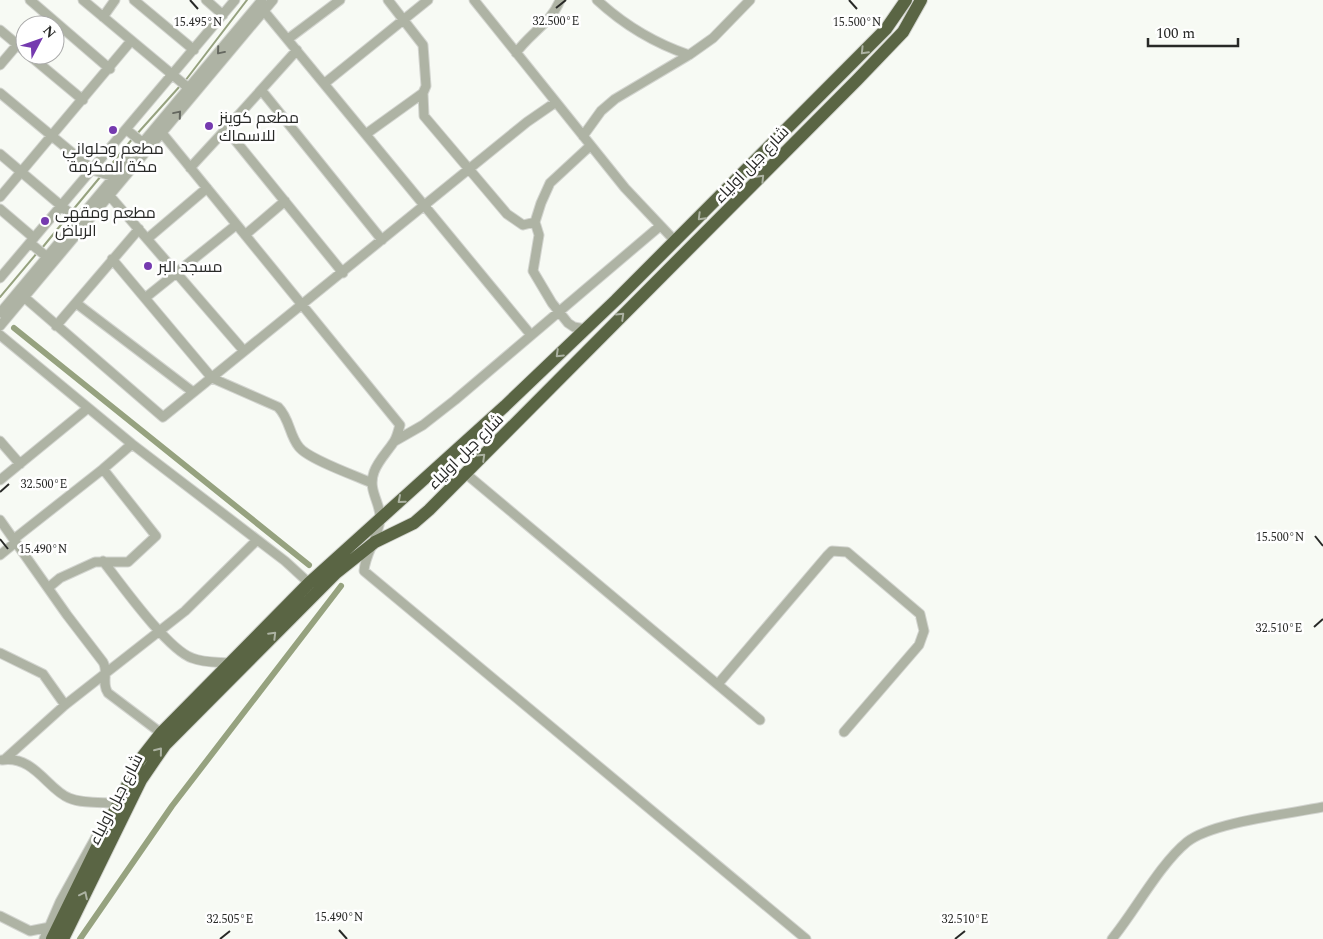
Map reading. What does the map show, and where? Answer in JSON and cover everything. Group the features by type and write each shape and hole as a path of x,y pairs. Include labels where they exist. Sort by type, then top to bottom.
{"highway":[{"name":"شارع جبل اولياء","path":"51,933 138,761 160,733 309,583 498,412 676,242 879,36 897,15 906,0"},
{"name":"شارع جبل اولياء","path":"63,939 141,780 157,754 324,584 375,542 414,524 857,80 903,32 921,0"}],"street":[{"path":"30,0 110,69"},
{"path":"83,0 192,91"},
{"path":"103,17 115,0"},
{"path":"134,0 194,50"},
{"path":"206,0 223,15"},
{"path":"2,272 32,241 93,170 235,0"},
{"path":"0,326 162,133 262,0"},
{"path":"0,313 143,143 273,0"},
{"path":"288,39 340,0"},
{"path":"388,0 420,40 424,50 426,86 423,93 424,116 507,214 524,225 534,222"},
{"path":"325,83 428,0"},
{"path":"474,0 590,146 676,242"},
{"path":"516,53 528,37 551,16 560,0"},
{"path":"597,0 617,19 658,44 689,56"},
{"path":"583,136 601,111 615,98 689,56 712,38 750,0"},
{"path":"264,11 531,335"},
{"path":"0,30 15,42"},
{"path":"0,197 132,41"},
{"path":"0,65 15,46"},
{"path":"190,168 262,91 297,50"},
{"path":"41,65 82,100"},
{"path":"262,91 382,240"},
{"path":"366,134 423,93"},
{"path":"0,94 93,170 114,177"},
{"path":"24,297 161,417 166,416 193,392 556,102"},
{"path":"226,129 343,273"},
{"path":"127,130 143,143"},
{"path":"162,133 400,425 395,441 374,471 372,483 373,498 380,518 375,542 365,564 364,571 806,939"},
{"path":"585,329 574,327 559,311 539,284 533,271 540,235 534,222 540,203 550,184 590,146"},
{"path":"0,154 78,220"},
{"path":"147,239 207,188"},
{"path":"109,195 244,351"},
{"path":"245,235 285,201"},
{"path":"0,210 47,258"},
{"path":"145,298 178,274 236,225"},
{"path":"395,441 423,425 456,400 660,226"},
{"path":"56,326 139,229"},
{"path":"112,259 212,378 278,407 283,412 294,440 303,452 372,483"},
{"path":"76,303 193,392"},
{"path":"0,335 132,444 285,561 309,583"},
{"path":"0,480 88,408"},
{"path":"0,441 20,464"},
{"path":"0,555 15,540 103,470 132,444"},
{"path":"48,588 60,578 95,562 128,562 156,536 103,470"},
{"path":"465,473 760,720"},
{"path":"0,520 103,662 106,672 104,686 108,694 160,733"},
{"path":"3,760 106,672 161,632 213,585 256,540"},
{"path":"718,684 827,556 832,551 847,552 920,614 924,623 924,631 919,645 844,732"},
{"path":"104,561 161,632 181,652 191,658 202,661 230,663"},
{"path":"0,653 43,674 66,705"},
{"path":"3,760 24,764 41,775 67,798 116,803"},
{"path":"44,939 51,933 71,881 129,780"},
{"path":"1112,939 1173,856 1196,836 1243,823 1323,807"},
{"path":"0,916 30,931 51,933"}],"waterway":[{"path":"185,81 247,0"},
{"path":"136,135 180,86"},
{"path":"106,171 133,138"},
{"path":"72,211 101,176"},
{"path":"42,248 69,215"},
{"path":"0,297 37,253"},
{"path":"14,328 309,565"},
{"path":"80,939 172,806 341,586"}],"place":[{"name":"مطعم كوينز للاسماك","path":"209,126"},
{"name":"مطعم وحلواني مكة المكرمة","path":"113,130"},
{"name":"مطعم ومقهى الرباض","path":"45,221"},
{"name":"مسجد البر","path":"148,266"}]}
